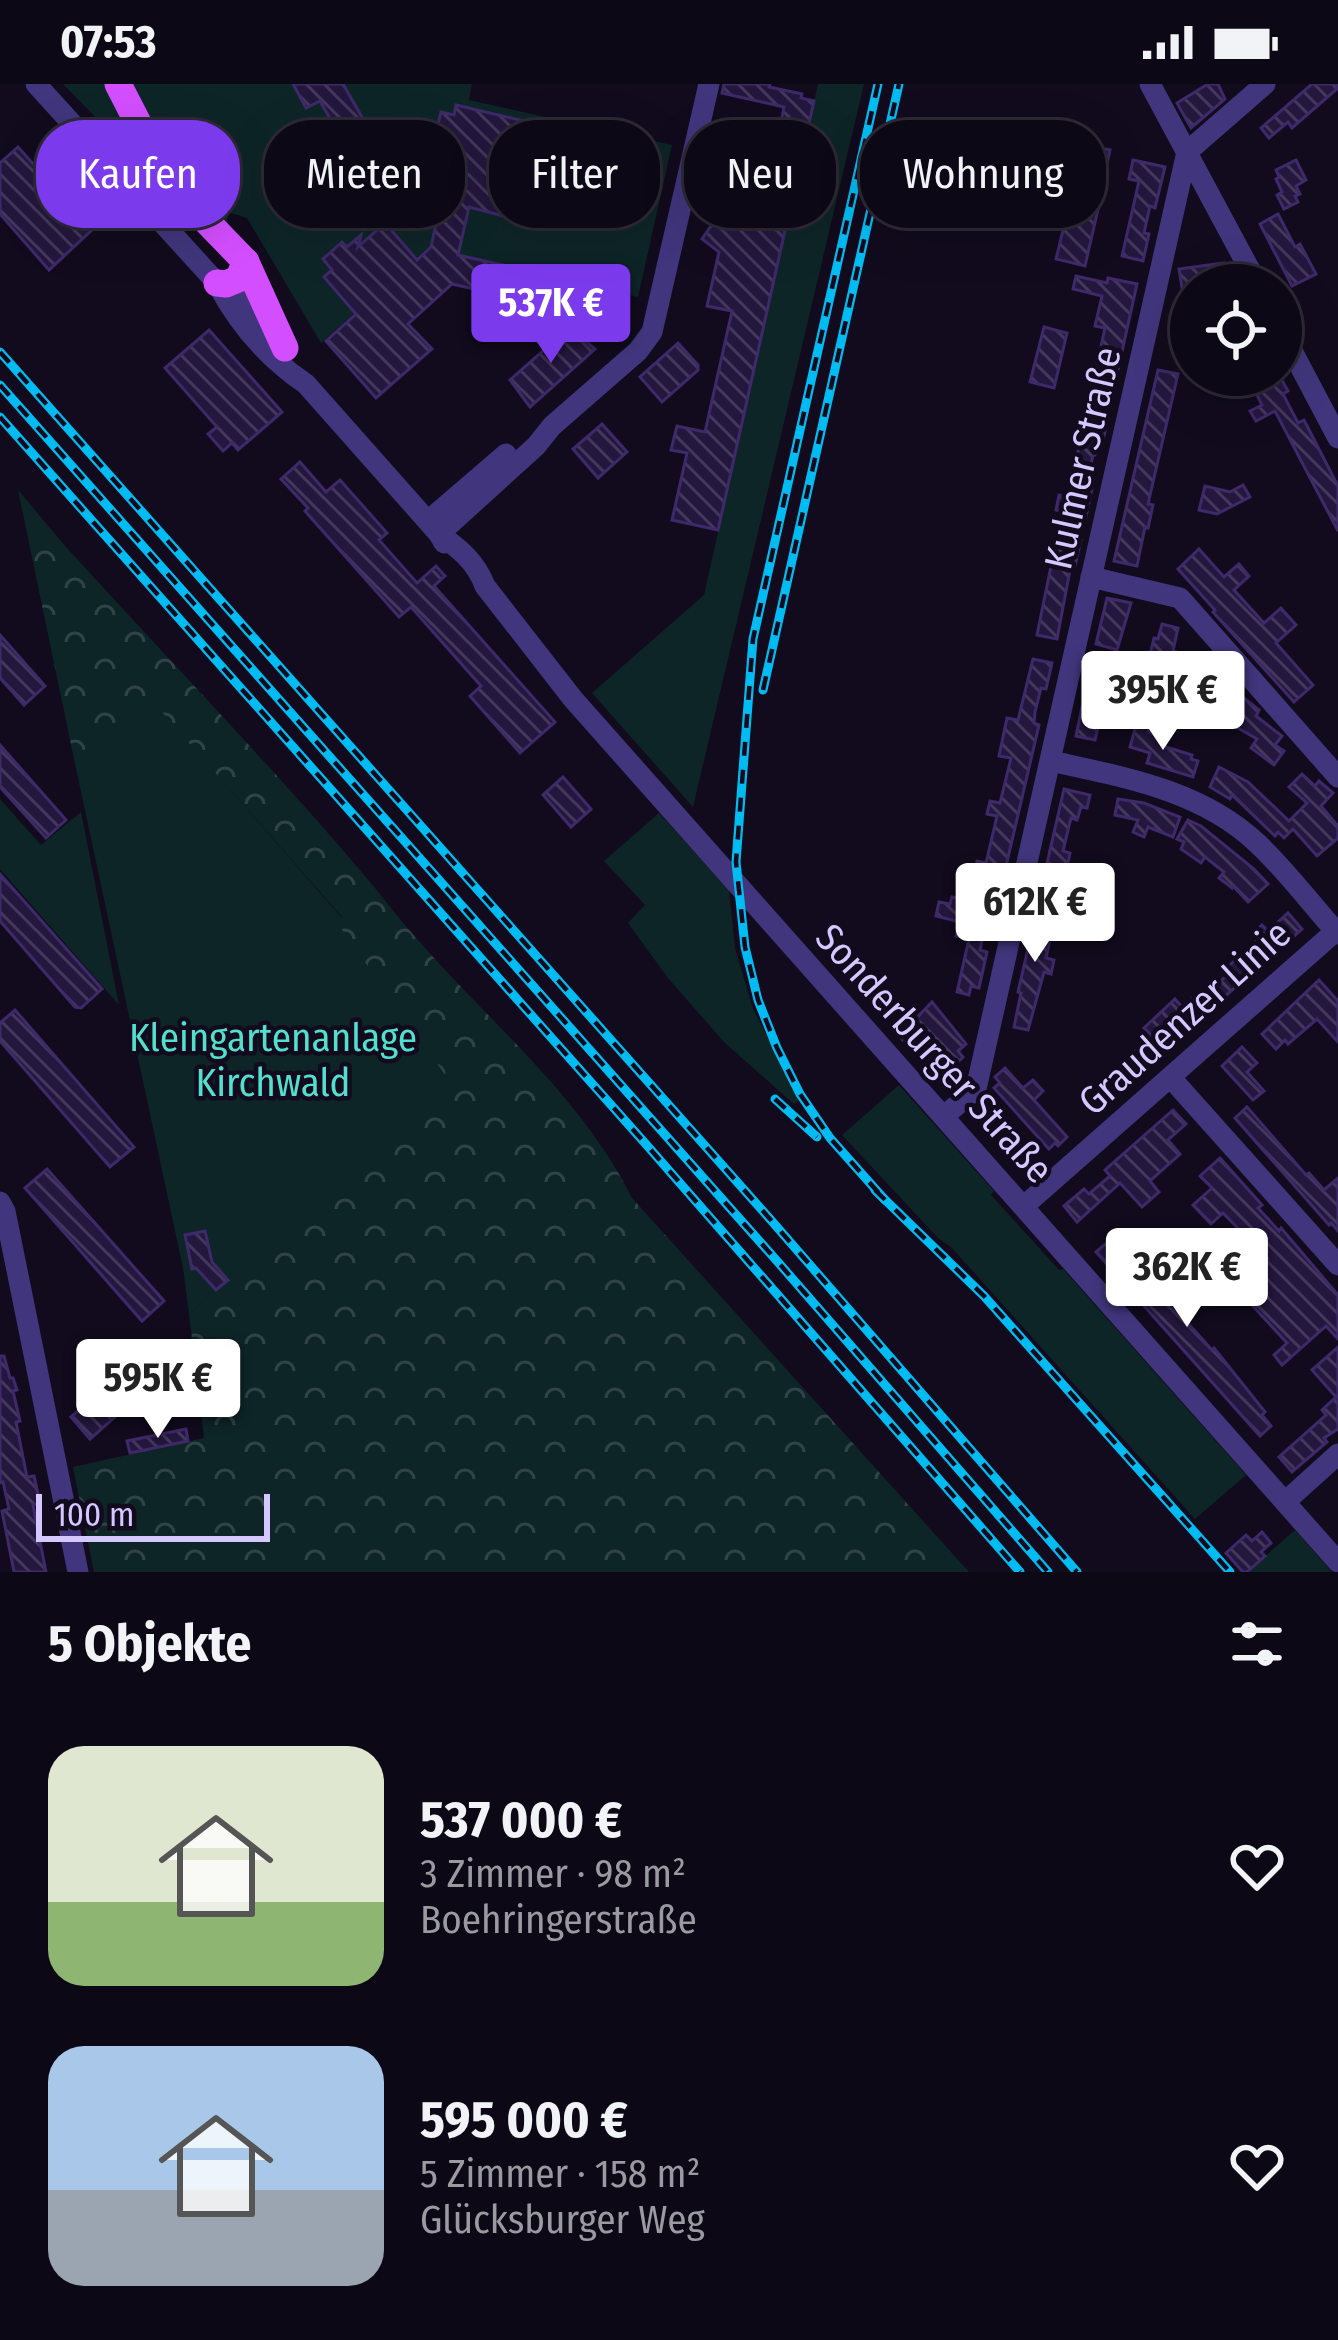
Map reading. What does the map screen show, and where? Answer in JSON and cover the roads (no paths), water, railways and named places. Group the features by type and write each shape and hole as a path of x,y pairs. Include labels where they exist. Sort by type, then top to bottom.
{"main road":[{"path":"118,84 155,156 185,199 246,262 285,348"},
{"path":"217,283 238,279 246,262"}],"street":[{"name":"Sonderburger Straße","path":"36,84 217,283 242,300 293,357 306,384"},
{"path":"434,528 521,441 552,426 638,351 652,332 709,84"},
{"path":"1150,84 1247,264"},
{"path":"1187,152 1265,84"},
{"name":"Kulmer Straße","path":"944,1117 976,1089 1187,152"},
{"name":"Sonderburger Straße","path":"217,283 231,310 282,368 306,384 434,528 469,558 485,586 573,699 1338,1562"},
{"path":"1302,369 1337,434"},
{"path":"1091,577 1180,598 1338,777"},
{"path":"1051,761 1153,786 1219,814 1257,843 1337,931"},
{"name":"Graudenzer Linie","path":"1024,1207 1337,931"},
{"path":"1172,1078 1338,1265"},
{"path":"0,1202 78,1572"},
{"path":"1285,1502 1338,1454"}],"railway":[{"path":"878,84 753,639 736,862 745,947 758,1000 777,1048 830,1138 885,1200"},
{"path":"763,690 899,84"},
{"path":"0,352 1077,1572"},
{"path":"0,385 1048,1572"},
{"path":"0,417 1020,1572"},
{"path":"775,1099 817,1137"},
{"path":"875,1190 984,1296 1230,1572"}],"park label":[{"name":"Kleingartenanlage Kirchwald","path":"273,1060"}]}
